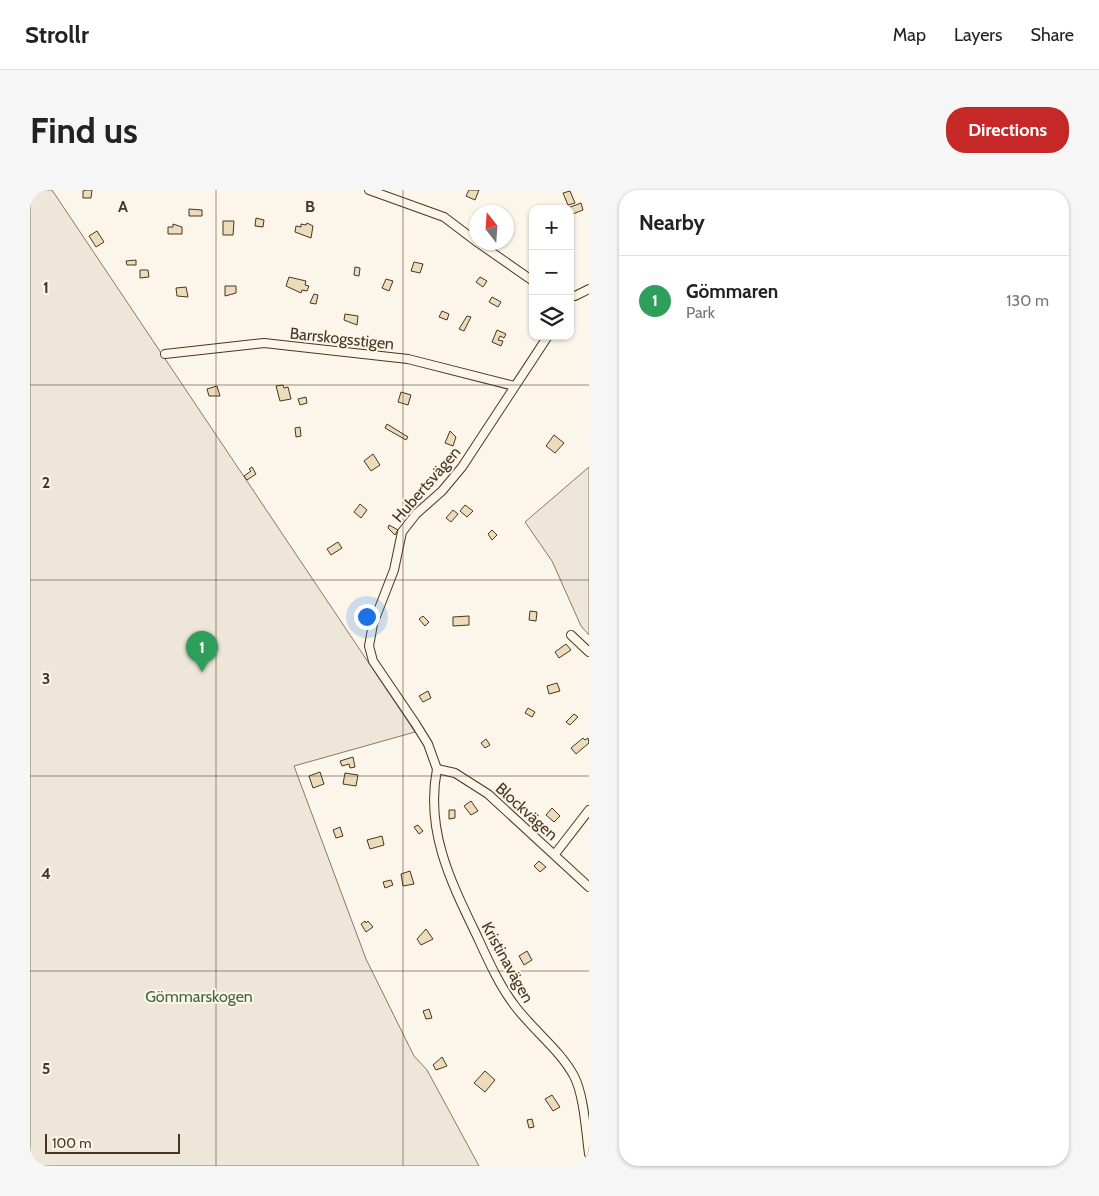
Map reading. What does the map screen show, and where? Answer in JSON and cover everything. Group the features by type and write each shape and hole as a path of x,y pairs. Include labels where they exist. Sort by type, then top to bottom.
{"street":[{"path":"369,190 444,217 469,236"},
{"path":"488,250 529,278"},
{"path":"574,296 589,289"},
{"name":"Hubertsvägen","path":"437,769 419,730 373,661 370,636 394,570 402,532 416,514 442,490 462,467 545,340"},
{"name":"Barrskogsstigen","path":"165,354 264,343 408,360 514,386"},
{"path":"571,634 589,652"},
{"name":"Blockvägen","path":"437,769 455,773 488,794 589,887"},
{"name":"Kristinavägen","path":"437,769 434,786 436,824 446,869 492,968 513,1004 573,1075 579,1093 589,1154"},
{"path":"555,854 589,810"}],"green space":[{"name":"Gömmarskogen","path":"30,190 52,190 415,732 294,766 366,959 414,1056 427,1070 479,1166 30,1166"},
{"path":"589,467 589,635 581,626 552,561 525,522"}],"building":[{"path":"92,190 91,198 83,198 83,191"},
{"path":"469,190 479,190 475,200 466,196"},
{"path":"570,191 575,203 568,205 563,193"},
{"path":"581,203 583,210 574,213 574,206"},
{"path":"189,209 202,210 202,216 189,216"},
{"path":"256,218 264,220 263,227 255,226"},
{"path":"223,221 234,221 233,235 223,235"},
{"path":"307,223 313,226 311,238 295,232 296,226 301,227 301,224 306,225"},
{"path":"173,224 182,227 182,234 168,234 168,227 173,227"},
{"path":"97,231 104,242 96,247 89,236"},
{"path":"136,260 136,265 127,265 126,261"},
{"path":"414,262 423,264 420,273 411,271"},
{"path":"355,267 360,268 359,276 354,275"},
{"path":"140,270 148,270 149,277 140,278"},
{"path":"289,277 306,281 305,285 309,286 307,291 302,290 301,293 286,286"},
{"path":"480,277 487,281 483,287 476,282"},
{"path":"386,279 393,281 389,291 382,288"},
{"path":"225,286 236,286 236,293 225,296"},
{"path":"186,287 188,297 177,296 176,288"},
{"path":"314,294 318,295 316,304 310,303"},
{"path":"492,297 501,302 498,307 489,302"},
{"path":"442,311 449,314 447,320 439,317"},
{"path":"345,314 358,316 357,325 344,320"},
{"path":"467,316 471,317 464,331 459,329"},
{"path":"497,330 506,334 504,338 500,336 498,340 503,341 501,346 492,342"},
{"path":"283,385 284,388 288,387 291,399 280,401 276,386"},
{"path":"217,386 220,396 209,396 207,389"},
{"path":"401,392 411,395 408,405 398,402"},
{"path":"306,397 307,403 300,405 298,399"},
{"path":"387,424 408,437 406,440 385,428"},
{"path":"300,427 301,436 296,437 295,428"},
{"path":"450,431 456,437 453,446 445,443"},
{"path":"554,435 564,443 555,453 546,446"},
{"path":"373,454 380,465 371,471 364,461"},
{"path":"252,467 256,474 247,480 244,476 251,471 249,469"},
{"path":"360,504 367,510 361,518 354,512"},
{"path":"465,505 473,511 467,517 460,511"},
{"path":"453,510 458,514 451,522 446,518"},
{"path":"389,525 398,530 395,535 388,528"},
{"path":"492,530 497,535 492,540 488,534"},
{"path":"338,542 342,548 331,555 327,549"},
{"path":"530,611 537,612 536,621 529,620"},
{"path":"423,616 429,622 425,626 419,619"},
{"path":"469,616 469,625 453,626 453,617"},
{"path":"566,644 571,650 559,658 555,652"},
{"path":"557,683 560,691 549,694 547,686"},
{"path":"428,691 431,698 423,702 419,696"},
{"path":"528,708 535,712 532,717 525,713"},
{"path":"574,714 578,717 570,725 566,722"},
{"path":"583,738 585,740 588,738 589,743 576,754 571,748"},
{"path":"486,739 490,745 485,748 481,743"},
{"path":"353,757 355,767 350,768 349,764 342,766 340,761"},
{"path":"320,772 324,784 313,788 309,776"},
{"path":"345,773 358,775 356,786 343,784"},
{"path":"471,801 478,811 471,815 464,806"},
{"path":"552,808 560,816 554,822 546,815"},
{"path":"449,810 455,810 455,818 449,819"},
{"path":"418,825 423,831 419,834 414,827"},
{"path":"340,827 343,836 336,838 333,830"},
{"path":"382,836 384,845 370,849 367,840"},
{"path":"539,861 546,867 540,872 534,866"},
{"path":"410,871 414,884 403,886 401,874"},
{"path":"391,880 393,885 385,888 383,882"},
{"path":"365,921 366,923 368,921 373,927 366,932 361,924"},
{"path":"426,929 433,939 421,945 417,939"},
{"path":"527,951 532,960 524,965 519,956"},
{"path":"429,1009 432,1018 426,1019 423,1011"},
{"path":"442,1057 447,1066 436,1070 433,1065"},
{"path":"485,1071 495,1080 485,1092 474,1083"},
{"path":"552,1095 560,1107 553,1111 545,1099"},
{"path":"532,1119 534,1127 529,1128 527,1120"}],"place":[{"name":"Gömmaren","path":"202,672"}]}
